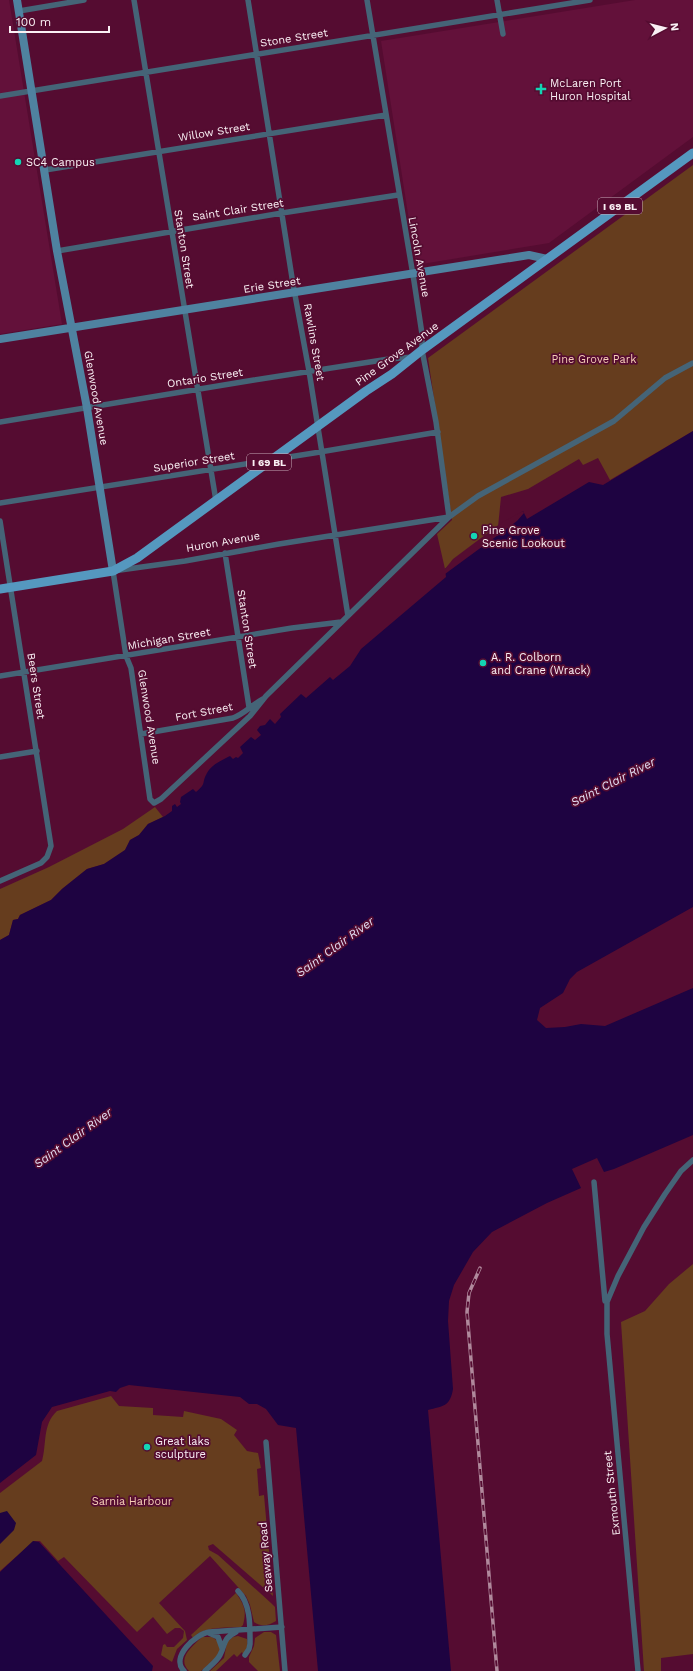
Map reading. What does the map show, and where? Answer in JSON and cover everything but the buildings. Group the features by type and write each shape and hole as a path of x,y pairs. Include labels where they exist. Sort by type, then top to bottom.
{"main road":[{"name":"Pine Grove Avenue","path":"114,571 137,558 392,374 422,350 693,153"},
{"name":"Huron Avenue","path":"0,589 114,571"}],"street":[{"name":"Glenwood Avenue","path":"17,0 57,251 87,408 114,571 126,656 131,668 150,800 154,803 161,799 250,716 266,696"},
{"path":"19,11 84,0"},
{"name":"Stanton Street","path":"134,0 216,501"},
{"name":"Rawlins Street","path":"248,0 348,616"},
{"name":"Lincoln Avenue","path":"367,0 422,334 422,350 438,432 449,517"},
{"path":"497,0 503,34"},
{"name":"Stone Street","path":"0,96 590,0"},
{"name":"Willow Street","path":"45,170 386,115"},
{"name":"Saint Clair Street","path":"57,251 282,212 398,195"},
{"name":"Erie Street","path":"0,339 529,255 547,259"},
{"name":"Ontario Street","path":"0,422 309,371 414,356"},
{"path":"266,696 449,517 478,496 614,421 628,411 665,378 693,363"},
{"name":"Superior Street","path":"0,503 438,432"},
{"name":"Huron Avenue","path":"114,571 169,564 225,553 449,517"},
{"name":"Beers Street","path":"0,521 51,846 45,860 0,881"},
{"name":"Stanton Street","path":"225,553 249,707"},
{"name":"Michigan Street","path":"0,676 341,622"},
{"name":"Fort Street","path":"141,734 233,718 242,714 249,707 266,696"},
{"path":"0,757 37,751"},
{"name":"Exmouth Street","path":"606,1313 607,1302 611,1290 644,1227 681,1171 693,1160"},
{"name":"Exmouth Street","path":"594,1182 638,1671"},
{"name":"Seaway Road","path":"266,1442 285,1671"},
{"path":"238,1591 246,1602 250,1630 250,1644 245,1655"},
{"path":"184,1671 180,1661 180,1656 200,1635 205,1633 282,1627"},
{"path":"205,1671 222,1653 224,1641 242,1630"},
{"path":"205,1633 218,1637 222,1646 222,1653"}],"shaded area":[{"name":"SC4 Campus","path":"0,0 9,0 62,324 0,334"},
{"name":"McLaren Port Huron Hospital","path":"635,0 693,0 693,137 549,243 416,265 381,41"}],"green space":[{"name":"Pine Grove Park","path":"693,165 693,431 610,480 598,458 583,465 579,459 528,489 501,497 498,527 445,569 437,534 452,520 428,358"},
{"path":"155,807 163,817 148,824 139,835 130,840 125,850 104,864 87,869 51,900 20,915 18,919 13,920 9,935 0,940 0,889 49,867 123,829"},
{"path":"693,1264 693,1654 661,1658 661,1671 644,1671 621,1322 645,1311 669,1284"},
{"name":"Sarnia Harbour","path":"111,1396 119,1406 153,1408 153,1415 183,1417 184,1411 221,1419 237,1430 234,1435 247,1451 258,1453 261,1468 257,1469 259,1496 264,1495 273,1596 213,1544 208,1546 209,1550 218,1555 275,1607 276,1621 265,1625 259,1625 254,1622 246,1596 210,1556 159,1603 185,1631 187,1640 177,1649 172,1662 161,1655 163,1645 165,1644 167,1647 174,1647 183,1638 184,1631 180,1628 175,1628 167,1634 153,1617 137,1632 64,1557 58,1561 40,1541 34,1541 0,1571 0,1493 42,1461 47,1428 52,1416 57,1411"},
{"path":"236,1593 245,1611 243,1625 241,1627 203,1631 193,1638 191,1635"},
{"path":"264,1632 271,1632 276,1635 280,1671 258,1671 249,1662 249,1657 254,1646 255,1638"},
{"path":"238,1636 247,1639 248,1643 246,1651 243,1654 242,1652 237,1657 234,1654 216,1671 210,1671 224,1658 227,1642 233,1637"},
{"path":"202,1637 212,1637 218,1641 221,1648 219,1655 201,1671 189,1671 185,1666 185,1657 187,1652"}],"water":[{"name":"Saint Clair River","path":"693,431 693,907 577,972 570,979 563,993 540,1008 537,1020 546,1028 581,1024 605,1026 693,988 693,1135 604,1172 597,1158 572,1169 581,1188 547,1203 492,1232 473,1252 454,1285 449,1301 448,1321 453,1389 452,1395 445,1405 428,1410 451,1671 318,1671 296,1428 278,1425 266,1409 257,1404 249,1404 240,1397 129,1385 120,1388 116,1392 110,1391 52,1407 42,1422 36,1455 0,1483 0,940 9,935 13,920 18,919 20,915 51,900 87,869 104,864 125,850 130,840 139,835 148,824 172,811 172,806 175,804 177,807 181,804 181,797 193,789 196,792 202,787 207,773 214,765 230,756 233,759 236,757 238,758 243,753 240,747 251,737 255,740 261,735 257,730 260,726 265,725 270,719 275,724 281,717 280,714 301,694 306,698 330,677 333,680 350,666 361,649 446,577 445,569 455,560 523,511 527,519 589,482 603,485"},
{"path":"7,1511 16,1523 14,1530 0,1544 0,1513"},
{"path":"33,1541 39,1542 153,1666 152,1671 0,1671 0,1572"}],"pier":[{"path":"523,511 524,513 517,521 445,574 445,569 453,559 501,523"}],"railway":[{"path":"480,1268 469,1293 467,1312 497,1671"}],"place":[{"name":"McLaren Port Huron Hospital","path":"541,89"},
{"name":"SC4 Campus","path":"18,162"},
{"name":"Pine Grove Scenic Lookout","path":"474,536"},
{"name":"A. R. Colborn and Crane (Wrack)","path":"483,663"},
{"name":"Great laks sculpture","path":"147,1447"}]}
